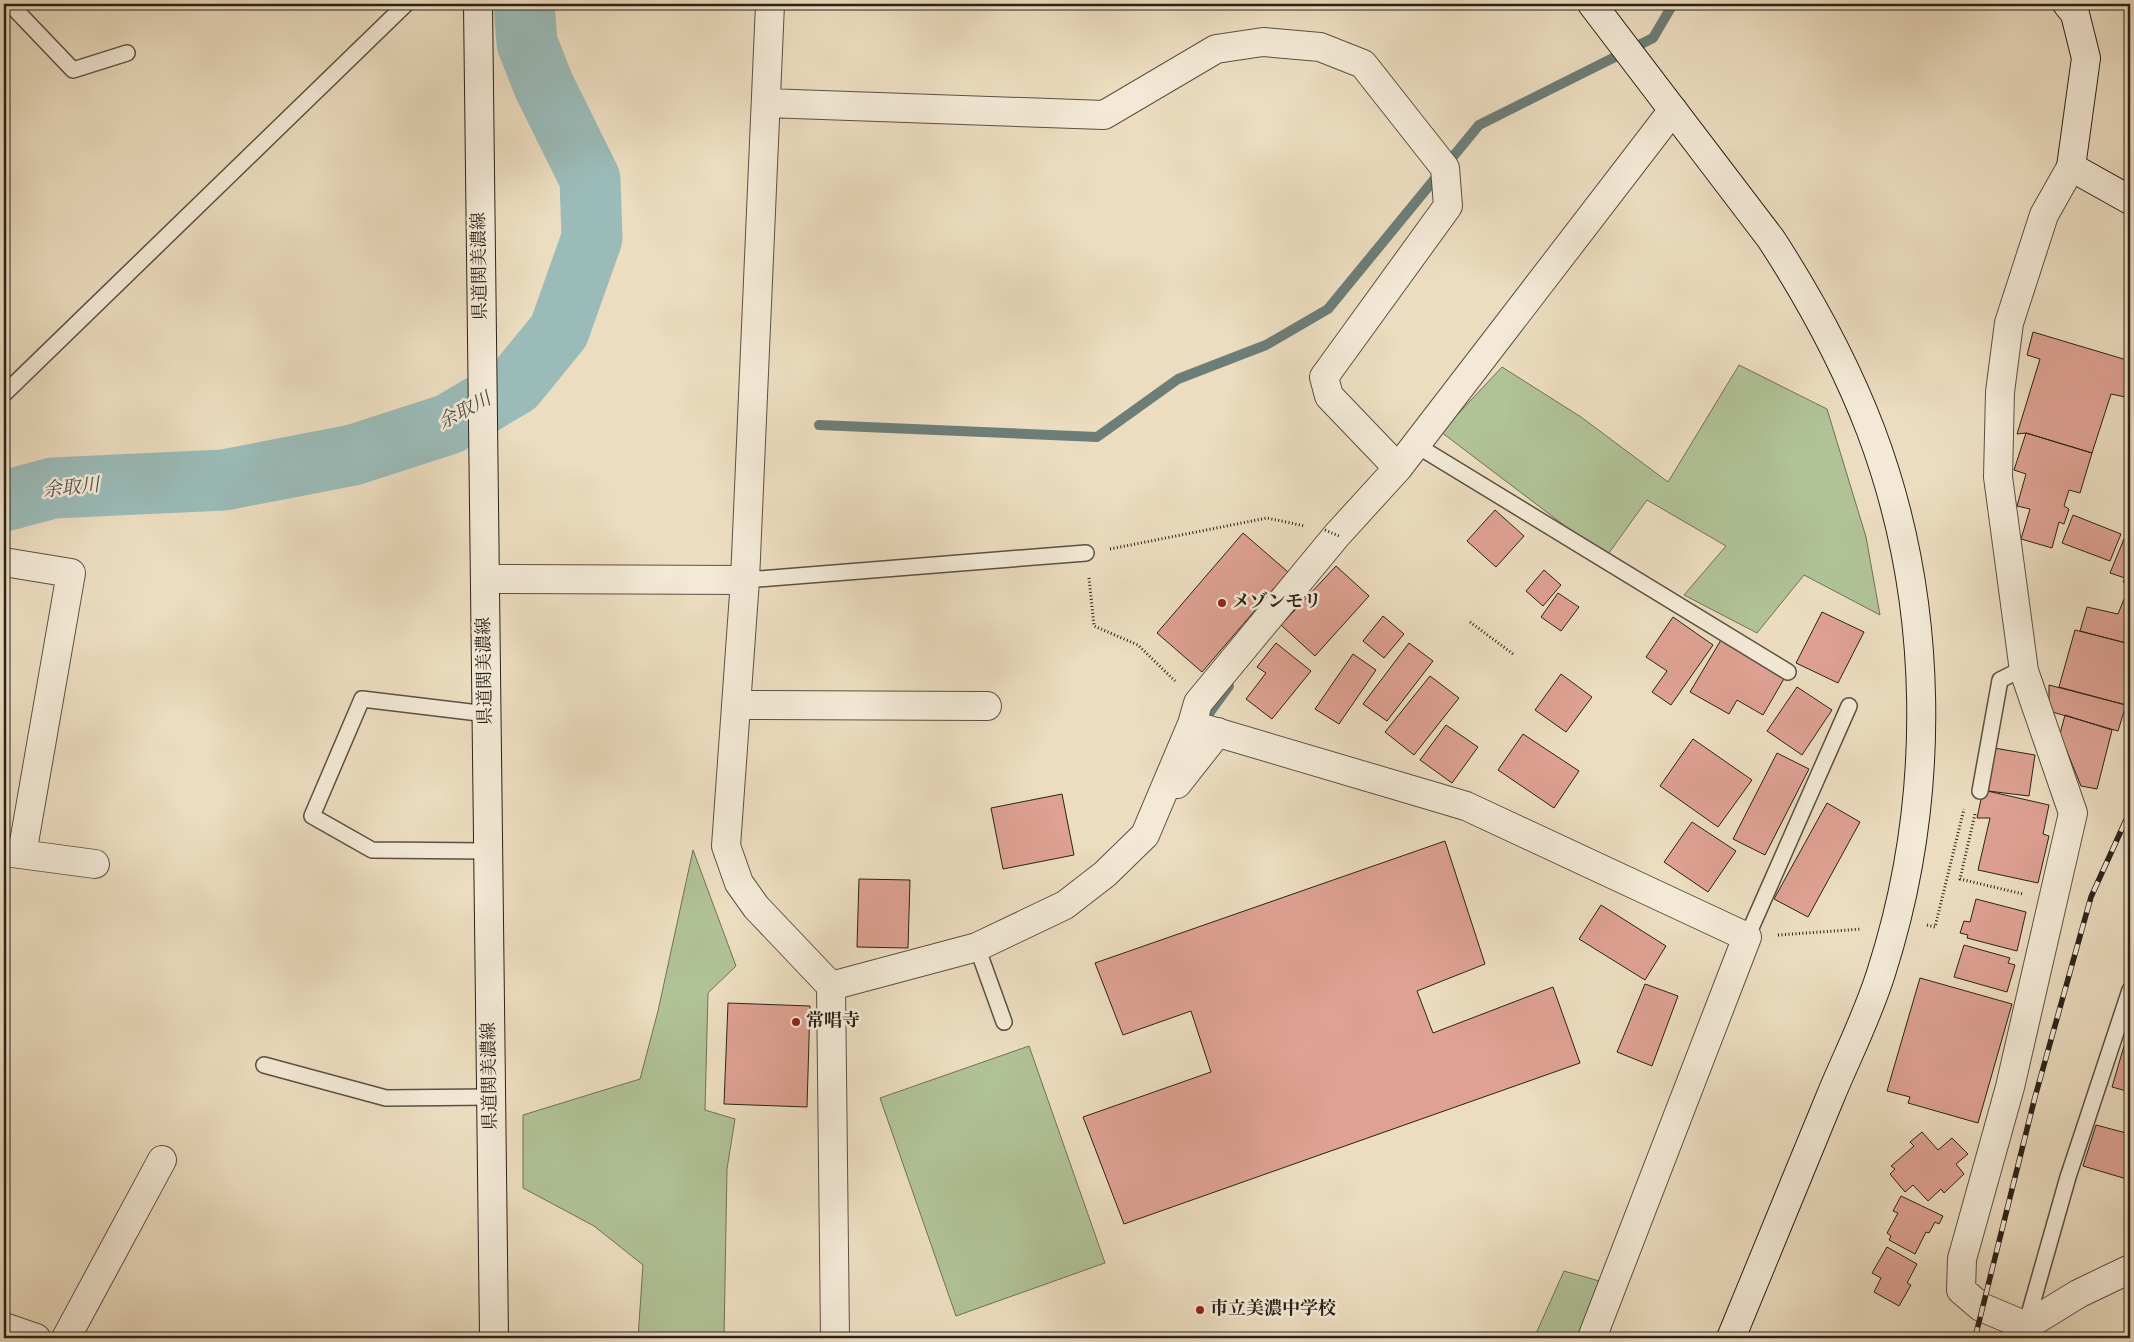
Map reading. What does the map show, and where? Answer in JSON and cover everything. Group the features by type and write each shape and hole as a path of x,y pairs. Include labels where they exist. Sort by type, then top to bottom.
{"street":[{"name":"県道関美濃線","path":"478,4 494,1338"},
{"path":"770,4 745,580 726,846 739,882 756,907 831,986 835,1338"},
{"path":"1592,4 1771,239 1790,268 1852,386 1871,431 1888,480 1909,568 1917,629 1921,690 1921,743 1916,805 1902,897 1882,972 1731,1338"},
{"path":"2066,4 2075,14 2086,58 2071,168 2044,215 2009,322 2000,392 1998,477 2024,668 2073,813 2010,1086 1962,1259 1961,1290 1981,1307 2026,1335 2078,1294 2130,1269"},
{"path":"766,103 1104,115 1216,50 1263,42 1320,47 1363,64 1437,159 1448,206 1324,377 1329,396 1398,468"},
{"path":"831,986 977,947 1065,905 1105,874 1146,835 1195,714 1338,534 1398,468 1673,110"},
{"path":"2071,168 2130,200"},
{"path":"4,562 71,573 13,853 95,864"},
{"path":"486,579 745,580"},
{"path":"736,704 988,706"},
{"path":"1195,714 1218,732 1466,806 1747,938 1592,1338"},
{"path":"1154,814 1218,732"},
{"path":"66,1338 162,1160"},
{"path":"4,1327 36,1338"}],"lane":[{"path":"10,4 73,70 127,53"},
{"path":"4,394 406,4"},
{"path":"1416,445 1788,672"},
{"path":"745,580 1086,554"},
{"path":"1980,791 2000,680 2024,668"},
{"path":"487,714 362,699 312,816 372,850 488,852"},
{"path":"1747,938 1849,706"},
{"path":"977,947 1004,1022"},
{"path":"2026,1335 2068,1177 2130,990"},
{"path":"264,1065 386,1098 491,1097"}],"path":[{"path":"1195,714 1138,645 1094,626 1086,554 1267,518 1306,526"},
{"path":"1315,528 1339,536"},
{"path":"1470,622 1513,654"},
{"path":"1747,938 1894,927 1935,927 1968,794 1980,791 1960,879 2053,901"}],"green space":[{"path":"1739,365 1827,409 1866,537 1880,615 1804,575 1757,633 1684,595 1726,546 1647,500 1606,557 1441,432 1502,367 1581,417 1668,482"},
{"path":"693,850 736,966 708,993 705,1110 735,1119 727,1169 724,1338 638,1338 643,1265 594,1226 523,1188 523,1115 640,1079 658,1011"},
{"path":"1029,1046 1105,1263 956,1316 880,1098"},
{"path":"1564,1271 1603,1282 1578,1338 1534,1338"}],"building":[{"path":"2033,332 2130,361 2130,398 2111,394 2092,453 2026,433 2017,434 2040,359 2027,355"},
{"path":"2026,433 2092,453 2080,493 2069,490 2064,506 2069,509 2064,524 2059,522 2052,548 2021,539 2030,509 2017,506 2026,474 2014,470"},
{"path":"1495,510 1524,536 1496,567 1467,541"},
{"path":"2073,515 2121,534 2110,561 2062,543"},
{"name":"メゾンモリ","path":"1243,533 1288,572 1202,672 1157,633"},
{"path":"2126,534 2130,535 2130,586 2123,582 2125,578 2110,573"},
{"path":"1336,566 1369,596 1315,656 1281,625"},
{"path":"1544,570 1561,585 1543,606 1526,591"},
{"path":"1558,593 1579,607 1561,631 1541,617"},
{"path":"2124,599 2130,601 2130,644 2080,631 2087,607 2118,614"},
{"path":"1822,612 1864,632 1838,683 1796,663"},
{"path":"1383,616 1404,634 1384,658 1363,641"},
{"path":"1673,617 1713,645 1671,705 1652,692 1667,671 1646,657"},
{"path":"2075,630 2130,644 2130,689 2126,705 2059,687"},
{"path":"1721,640 1785,677 1763,715 1737,700 1729,714 1690,692"},
{"path":"1276,643 1311,671 1272,719 1246,699 1266,673 1257,667"},
{"path":"1409,643 1433,661 1387,721 1363,704"},
{"path":"1353,654 1376,670 1339,724 1315,709"},
{"path":"1561,674 1592,697 1566,732 1535,710"},
{"path":"1430,676 1459,698 1414,755 1385,732"},
{"path":"2049,685 2126,705 2118,731 2049,711"},
{"path":"1797,687 1832,710 1802,755 1767,731"},
{"path":"2065,715 2112,730 2097,789 2081,786 2060,734"},
{"path":"1446,725 1478,747 1452,783 1420,760"},
{"path":"1523,734 1579,771 1554,808 1498,770"},
{"path":"1693,739 1752,780 1718,827 1660,786"},
{"path":"1994,748 2035,755 2029,796 1988,791"},
{"path":"1777,753 1809,769 1765,855 1733,839"},
{"path":"1983,790 2049,805 2043,834 2049,836 2038,883 1978,870 1990,818 1977,818"},
{"path":"1062,794 1074,855 1003,869 991,808"},
{"path":"1827,803 1860,822 1808,917 1774,899"},
{"path":"1692,822 1736,851 1708,892 1664,862"},
{"path":"1445,841 1485,964 1417,991 1433,1033 1553,987 1580,1063 1124,1224 1083,1117 1211,1072 1191,1011 1123,1035 1095,963"},
{"path":"859,879 910,880 908,948 857,947"},
{"path":"1976,899 2026,912 2017,951 1967,938 1968,935 1960,933 1964,921 1970,922"},
{"path":"1601,905 1666,946 1645,980 1579,939"},
{"path":"1964,945 2010,958 2008,963 2015,965 2007,992 1954,977"},
{"path":"1920,978 2012,1004 1978,1123 1908,1103 1910,1097 1887,1091"},
{"path":"1645,984 1678,996 1652,1066 1617,1052"},
{"path":"728,1003 810,1006 807,1107 724,1104"},
{"path":"2124,1046 2130,1048 2130,1092 2112,1087"},
{"path":"2096,1125 2130,1134 2130,1180 2083,1166"},
{"path":"1922,1132 1938,1150 1952,1138 1968,1154 1956,1164 1964,1174 1944,1193 1941,1189 1928,1201 1913,1185 1905,1192 1890,1174 1895,1169 1891,1166 1914,1146 1910,1142"},
{"path":"1901,1196 1943,1216 1939,1224 1935,1222 1929,1233 1926,1232 1915,1254 1889,1240 1891,1236 1887,1233 1898,1213 1893,1211"},
{"path":"1887,1247 1917,1264 1907,1283 1911,1285 1899,1306 1874,1292 1881,1278 1872,1273"}],"waterway":[{"name":"余取川","path":"4,501 53,488 224,480 353,455 449,424 515,385 559,331 592,238 590,179 544,86 527,43 524,4"},
{"path":"819,425 1097,437 1178,379 1266,345 1328,309 1479,125 1653,38 1673,4"},
{"path":"1202,723 1229,686"}],"railway":[{"path":"1975,1338 2035,1097 2091,897 2130,811"}],"place":[{"name":"メゾンモリ","path":"1222,603"},
{"name":"常唱寺","path":"796,1022"},
{"name":"市立美濃中学校","path":"1200,1310"}]}
